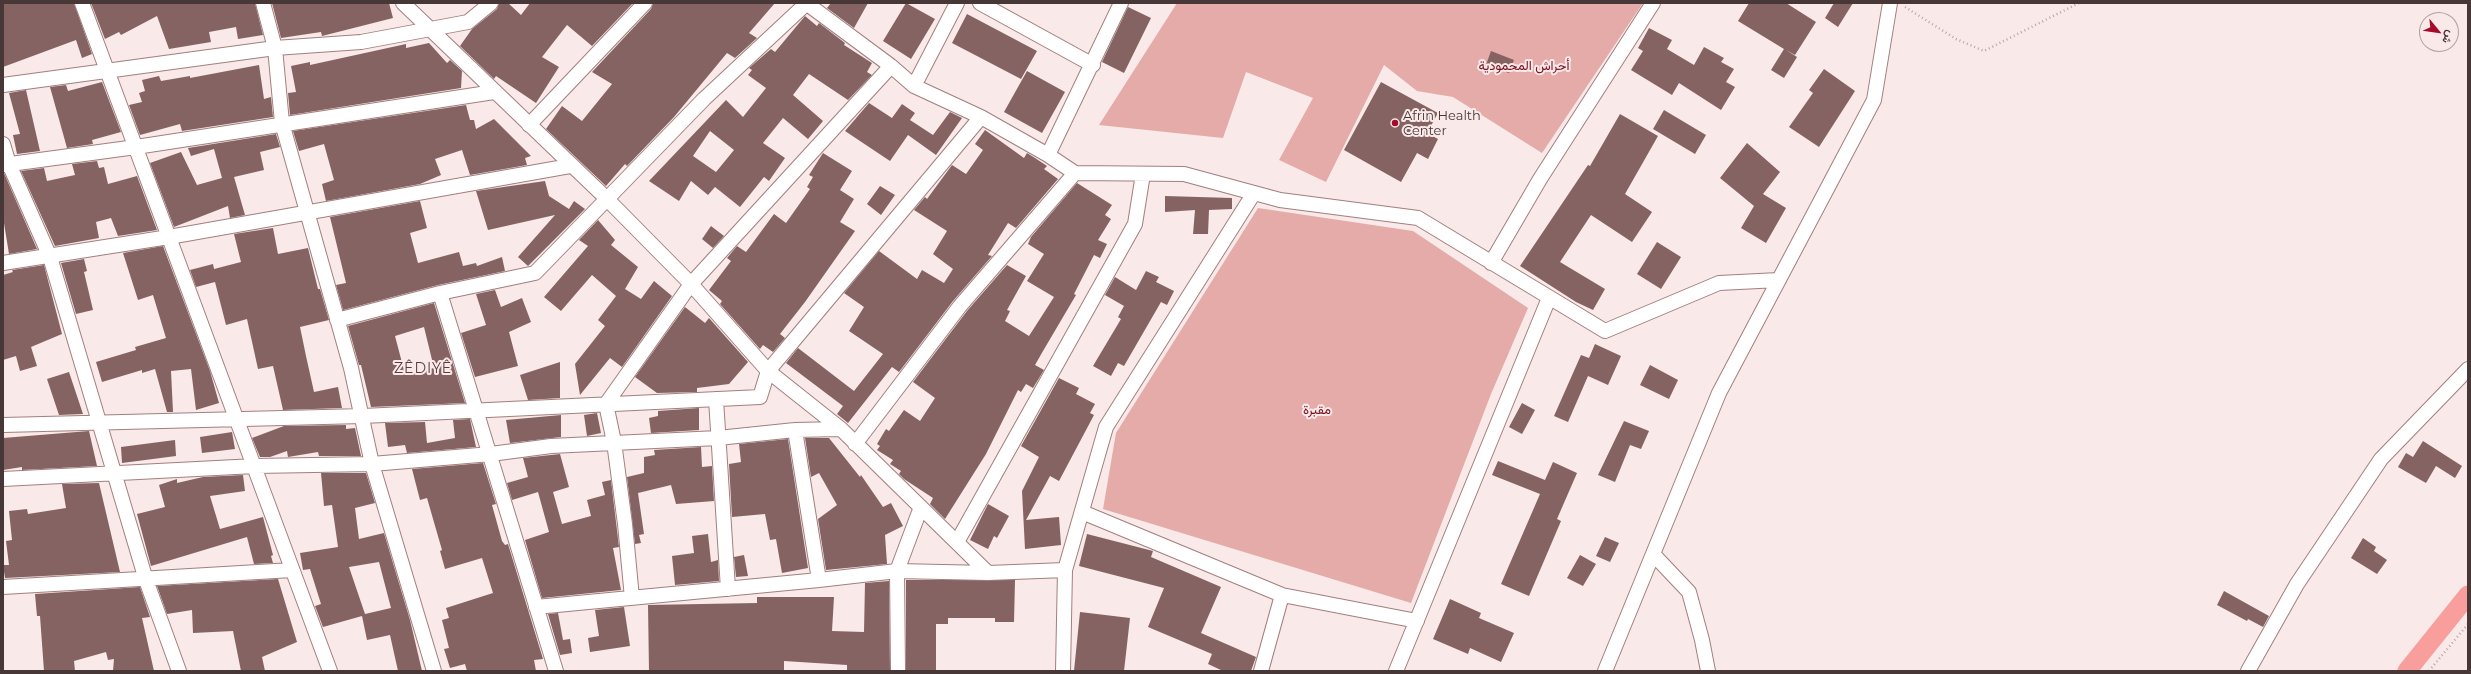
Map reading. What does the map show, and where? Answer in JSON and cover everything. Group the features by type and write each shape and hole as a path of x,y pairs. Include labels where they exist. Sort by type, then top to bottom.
{"street":[{"path":"82,3 105,70 136,148 238,420 330,671"},
{"path":"263,3 275,48 282,123 363,416 372,464 434,671"},
{"path":"403,3 570,166 606,198 691,284 768,371 841,429 988,573"},
{"path":"3,85 275,48 361,42 468,22 491,3"},
{"path":"529,125 644,3"},
{"path":"337,320 440,293 535,272 704,99 807,3 891,66 914,86 981,117 1048,155 1075,173 1184,174 1280,200 1418,218 1605,331 1719,283 1779,280"},
{"path":"914,86 957,3"},
{"path":"980,3 1093,65"},
{"path":"1048,155 1093,65 1121,3"},
{"path":"1491,263 1540,179 1653,3"},
{"path":"1605,671 1719,393 1874,100 1890,3"},
{"path":"632,598 625,524 614,442 606,404 691,284 891,66"},
{"path":"6,164 136,148 282,123 494,92"},
{"path":"3,425 363,416 760,397 768,371 981,117"},
{"path":"3,144 6,164 50,257 98,423 146,580 179,671"},
{"path":"3,263 50,257 169,237 307,211 570,166"},
{"path":"855,444 960,306 1075,173"},
{"path":"956,542 1135,224 1142,174"},
{"path":"1063,671 1065,570 1106,427 1254,193"},
{"path":"440,293 475,410 491,454 556,671"},
{"path":"1396,671 1549,298"},
{"path":"2248,671 2296,584 2381,460 2468,369"},
{"path":"716,399 728,589"},
{"path":"3,479 114,475 255,466 372,464 491,454 551,446 718,438 796,430 841,429"},
{"path":"796,430 819,580"},
{"path":"898,671 897,571 921,507"},
{"path":"1082,512 1282,595 1417,621"},
{"path":"1653,554 1689,592 1702,640 1708,671"},
{"path":"3,586 146,580 292,570"},
{"path":"536,607 819,580 897,571 988,573 1065,570"},
{"path":"1261,671 1282,595"}],"path":[{"path":"1898,3 1956,39 1984,51 2079,3"},
{"path":"2429,671 2468,624"}],"green space":[{"name":"أحراش المحمودية","path":"1177,3 1643,3 1542,153 1453,97 1417,91 1384,65 1326,182 1279,160 1313,98 1246,72 1223,138 1099,125"},
{"name":"مقبرة","path":"1258,208 1413,231 1528,308 1491,394 1411,603 1103,509 1116,433"}],"building":[{"path":"3,3 74,3 92,54 82,58 76,40 3,67"},
{"path":"91,3 255,3 263,35 238,39 236,27 209,32 211,42 169,49 157,16 121,35 119,32 105,39"},
{"path":"272,3 389,3 393,18 322,36 321,32 281,38"},
{"path":"499,3 508,3 521,15 530,3 633,3 592,46 567,25 542,57 559,67 536,103 496,76 494,79 460,46 472,29 497,9"},
{"path":"653,3 775,3 749,33 757,38 735,58 727,53 674,117 627,166 625,164 606,186 546,129 562,106 582,121 612,84 592,72 651,9"},
{"path":"831,3 868,3 854,28 827,8"},
{"path":"906,3 935,19 911,59 883,41"},
{"path":"1749,3 1786,3 1816,22 1795,55 1786,50 1797,57 1784,78 1771,70 1784,49 1738,21"},
{"path":"1834,3 1853,3 1838,27 1825,18"},
{"path":"1128,7 1151,18 1124,73 1102,62"},
{"path":"967,14 1037,51 1021,79 952,43"},
{"path":"805,16 817,26 819,23 845,43 844,45 872,63 867,72 872,75 848,100 809,74 793,95 823,121 808,139 783,118 763,143 785,158 769,181 764,177 740,207 715,187 708,195 691,181 679,201 649,181 726,100 743,117 766,88 748,75 752,70 749,68 771,49 775,52","holes":["710,131 734,150 716,172 693,156"]},
{"path":"1649,28 1672,40 1667,49 1694,65 1704,47 1724,58 1721,62 1734,69 1726,82 1735,87 1721,110 1679,83 1672,95 1631,70 1643,51 1638,48"},
{"path":"429,43 447,63 450,60 462,71 461,88 290,115 288,93 296,92 291,66 310,62 310,65 406,44 406,48"},
{"path":"1491,51 1514,60 1509,73 1486,65"},
{"path":"259,65 264,99 271,97 273,117 182,131 180,124 140,135 129,105 142,102 139,93 145,91 142,80 159,76 161,81 190,76 190,78"},
{"path":"1824,69 1855,91 1819,147 1789,127 1813,93 1809,90"},
{"path":"1027,71 1065,92 1042,133 1004,112"},
{"path":"102,82 121,132 92,140 93,144 67,148 50,87 66,85 68,91"},
{"name":"Afrin Health Center","path":"1381,82 1438,113 1427,133 1438,139 1428,159 1417,153 1401,182 1344,150"},
{"path":"26,90 40,151 17,154 13,135 20,134 9,93"},
{"path":"869,103 892,118 902,104 915,113 910,120 933,135 950,112 962,118 936,155 908,135 890,161 845,131"},
{"path":"466,105 470,120 474,120 476,129 494,119 531,156 525,158 527,165 470,175 462,150 435,159 441,175 420,184 326,201 322,184 334,180 324,144 299,151 293,131"},
{"path":"1664,110 1706,135 1695,154 1653,129"},
{"path":"1620,114 1658,136 1625,194 1652,212 1632,242 1591,215 1560,262 1605,289 1593,310 1576,302 1520,266 1588,165 1590,166"},
{"path":"985,130 1024,158 1027,153 1047,166 1044,169 1058,179 1016,228 1008,223 988,255 992,256 953,301 899,372 892,367 848,423 837,414 843,406 786,363 798,348 854,391 883,354 849,331 864,307 844,293 879,251 917,279 922,270 944,283 953,269 933,254 947,231 914,210 925,197 927,199 952,165 966,174 983,150 975,144"},
{"path":"276,134 280,147 260,152 264,170 234,177 245,215 230,218 228,206 174,227 150,163 181,152 197,185 222,178 214,149 191,156 188,148"},
{"path":"1747,143 1780,172 1763,194 1786,208 1766,243 1741,228 1754,206 1720,178"},
{"path":"823,153 852,171 840,190 854,199 840,222 855,231 805,302 780,334 785,338 773,352 763,345 760,349 720,304 722,301 709,290 731,261 727,258 737,246 746,252 774,214 786,223 810,189 807,187 813,177 809,175"},
{"path":"97,161 99,168 104,167 108,184 137,176 157,230 118,236 111,218 96,222 99,238 55,246 21,171 44,168 47,181 75,175 72,164"},
{"path":"3,173 37,249 9,254 3,217"},
{"path":"545,181 549,196 569,209 574,201 585,209 528,266 518,257 555,215 488,230 476,191"},
{"path":"1077,183 1112,205 1105,215 1111,219 1098,240 1107,244 1100,258 1094,255 1074,294 1076,295 1035,365 1044,370 1033,388 1026,384 1021,392 1018,390 986,454 945,519 930,504 933,498 904,479 899,474 901,471 890,464 893,460 877,450 880,446 877,444 886,429 889,431 904,410 920,421 935,398 913,382 967,311 1007,265 1026,276 1007,310 1010,311 1005,321 1029,336 1054,297 1027,281 1044,254 1028,244 1031,237"},
{"path":"880,186 895,195 881,215 867,204"},
{"path":"1165,196 1232,198 1232,209 1209,210 1208,234 1193,234 1195,210 1165,212"},
{"path":"420,201 427,228 410,233 418,263 459,252 463,266 476,263 477,266 502,257 505,271 438,285 343,310 336,285 346,283 330,217"},
{"path":"598,220 615,240 611,245 638,267 625,289 641,299 654,281 672,296 622,367 610,358 580,395 575,364 605,326 598,320 616,296 592,275 561,311 544,297 588,246 579,240"},
{"path":"711,226 724,236 713,248 702,239"},
{"path":"273,228 278,254 308,248 318,289 320,289 329,320 300,327 306,356 314,392 338,387 342,408 283,410 273,366 258,369 247,319 226,325 215,282 196,287 190,270 213,264 214,269 241,262 234,234"},
{"path":"1657,242 1681,257 1661,289 1637,274"},
{"path":"163,246 210,371 219,403 196,410 191,369 171,371 173,412 167,412 155,369 142,373 142,370 102,382 96,362 136,350 135,347 166,338 153,295 138,300 123,253"},
{"path":"84,259 87,271 84,272 93,310 76,314 61,263"},
{"path":"44,265 62,334 31,347 37,366 20,371 16,356 3,360 3,275 13,272 12,270"},
{"path":"1146,271 1159,277 1156,282 1174,291 1167,305 1161,302 1124,366 1118,363 1111,376 1093,366 1121,319 1118,317 1124,306 1105,295 1115,277 1136,290"},
{"path":"495,290 501,307 522,298 531,322 509,332 518,366 475,377 461,333 486,325 476,294"},
{"path":"434,303 465,403 371,407 361,365 359,365 348,326","holes":["424,327 434,368 405,374 395,336"]},
{"path":"685,307 705,323 709,318 748,362 729,384 697,388 697,392 657,393 635,377"},
{"path":"1595,344 1621,356 1608,385 1588,376 1568,422 1554,416 1581,355 1589,358"},
{"path":"560,362 560,398 528,400 520,375"},
{"path":"1650,365 1678,380 1669,399 1640,385"},
{"path":"69,372 83,414 59,415 47,379"},
{"path":"1059,378 1079,388 1076,394 1095,404 1090,413 1094,415 1059,481 1050,476 1026,520 1059,517 1061,545 1025,549 1022,491 1039,457 1021,446"},
{"path":"1522,403 1535,410 1522,434 1509,427"},
{"path":"699,408 699,430 651,433 649,418 658,416 658,411"},
{"path":"597,413 601,433 587,436 584,415"},
{"path":"561,415 561,437 510,443 506,420"},
{"path":"470,419 476,447 407,453 405,445 388,447 385,423 425,422 427,443 455,438 453,420"},
{"path":"1624,421 1649,431 1641,449 1630,445 1615,482 1598,475"},
{"path":"346,425 346,429 355,428 361,456 319,456 318,452 288,457 287,451 270,457 260,457 252,438 284,426"},
{"path":"89,431 97,466 22,470 22,467 3,470 3,438"},
{"path":"232,432 235,449 202,453 200,437"},
{"path":"805,438 829,438 860,477 861,475 883,507 891,503 903,526 885,535 887,564 826,570 818,519 837,505 819,473 811,477"},
{"path":"788,439 808,568 782,573 776,539 770,540 765,514 732,517 729,464 741,462 739,444"},
{"path":"175,440 176,456 122,463 121,447"},
{"path":"2423,441 2462,466 2455,478 2436,466 2426,483 2398,467 2406,453 2413,457"},
{"path":"701,447 702,467 712,466 714,501 676,504 671,485 638,493 644,534 639,535 641,543 635,544 627,477 644,473 644,457 655,455 654,450"},
{"path":"560,454 569,487 553,492 562,524 591,516 587,500 605,495 602,482 611,480 619,547 613,548 621,590 542,598 525,540 549,532 538,492 512,500 507,483 528,477 523,458"},
{"path":"1498,461 1545,480 1553,462 1577,473 1557,519 1561,521 1529,596 1501,584 1540,494 1492,475"},
{"path":"483,463 496,504 492,505 502,541 505,545 508,544 543,659 534,660 536,671 467,671 465,664 450,668 444,649 449,648 442,620 449,618 446,608 493,593 482,558 445,569 440,551 442,550 427,498 420,500 412,469"},
{"path":"321,473 366,473 375,503 355,508 359,539 384,533 410,620 422,671 398,671 390,635 367,640 362,616 323,627 315,606 321,604 310,569 303,570 300,553 338,547 332,505 324,506","holes":["379,562 391,608 365,614 349,567"]},
{"path":"243,475 245,491 210,496 220,529 263,517 273,555 271,556 273,563 254,564 247,537 151,566 137,514 165,507 159,485 177,479 177,483 203,477"},
{"path":"99,483 120,572 5,578 3,565 9,565 6,541 12,540 9,511 27,509 28,514 66,508 62,484"},
{"path":"988,504 1009,516 997,538 994,536 988,549 970,540"},
{"path":"708,534 711,562 718,560 719,581 675,585 672,556 694,553 692,536"},
{"path":"1087,534 1153,551 1151,557 1221,587 1201,633 1256,657 1251,671 1223,671 1208,664 1212,654 1148,627 1164,588 1079,566"},
{"path":"1605,537 1619,543 1610,562 1596,556"},
{"path":"2363,538 2376,547 2374,551 2387,560 2377,574 2351,558"},
{"path":"744,555 748,576 736,577 734,557"},
{"path":"1580,555 1596,564 1583,586 1567,578"},
{"path":"278,579 297,642 262,657 265,671 241,671 233,631 193,633 192,610 167,614 157,586"},
{"path":"906,580 1015,580 1014,622 995,622 995,618 948,618 948,624 936,624 936,671 906,671"},
{"path":"889,581 890,671 847,671 847,665 784,661 784,671 649,671 648,605 757,603 757,597 834,597 832,631 864,632 865,583"},
{"path":"140,587 150,617 142,618 154,671 113,671 114,659 108,660 106,652 74,661 75,671 44,671 40,616 37,616 35,594"},
{"path":"2224,591 2269,616 2263,627 2248,619 2247,621 2217,605"},
{"path":"1450,599 1481,613 1479,618 1514,633 1501,662 1470,648 1468,654 1433,639"},
{"path":"624,607 630,646 590,652 588,638 599,636 595,610"},
{"path":"1080,612 1130,618 1124,671 1074,671"},
{"path":"558,613 563,640 570,639 572,653 560,655 548,614"}],"waterway":[{"path":"2407,671 2468,595"}],"place":[{"name":"Afrin Health Center","path":"1395,123"}],"district":[{"name":"ZÊDIYÊ","path":"423,369"}]}
